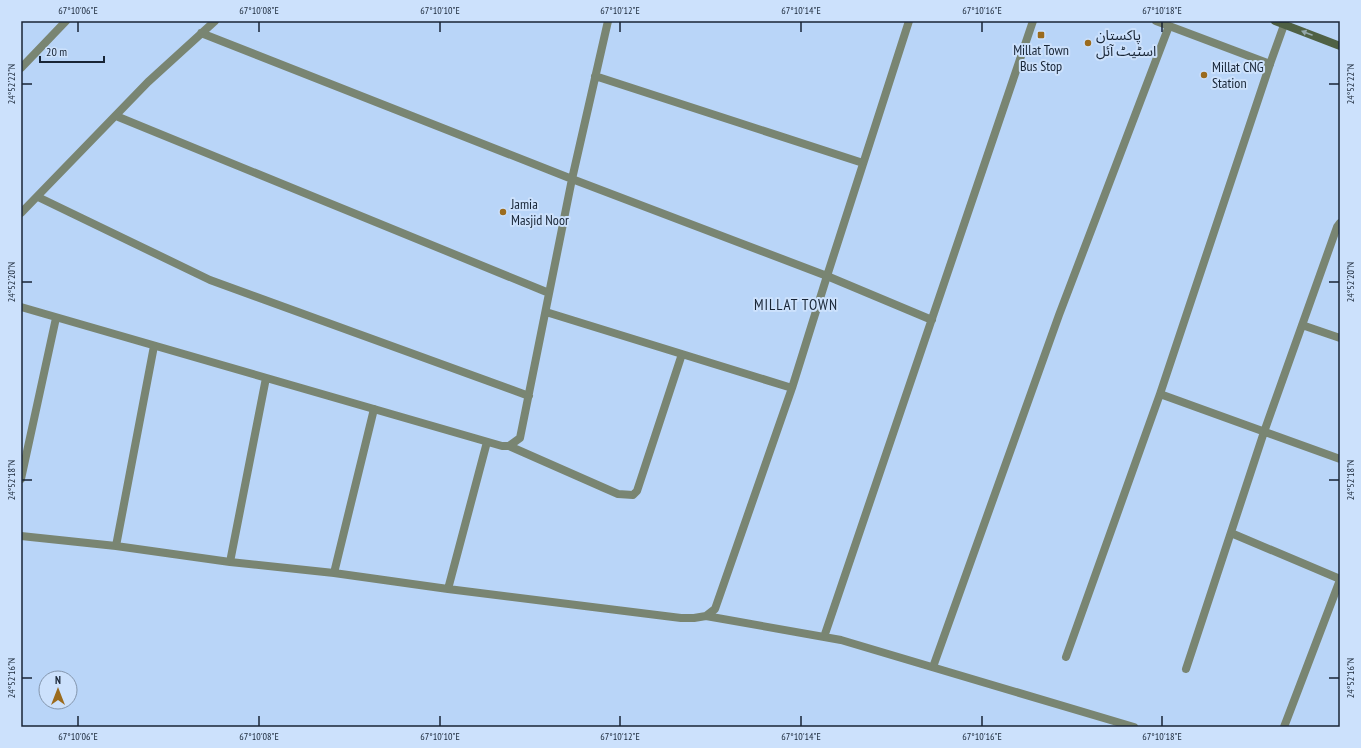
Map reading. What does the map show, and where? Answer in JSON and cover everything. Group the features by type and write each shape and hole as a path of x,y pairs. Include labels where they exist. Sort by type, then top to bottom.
{"main road":[{"path":"1275,21 1340,46"}],"street":[{"path":"21,68 66,21"},
{"path":"21,213 148,82 215,21"},
{"path":"509,446 520,438 572,179 608,21"},
{"path":"706,616 715,609 792,388 909,21"},
{"path":"824,637 1033,21"},
{"path":"1156,21 1270,64"},
{"path":"1066,657 1160,394 1284,25"},
{"path":"933,667 1059,315 1169,26"},
{"path":"202,34 572,179 827,276 932,320"},
{"path":"595,76 863,163"},
{"path":"116,116 549,293"},
{"path":"38,197 210,280 529,396"},
{"path":"1186,669 1264,432 1337,227 1340,223"},
{"path":"21,308 487,442 502,446 509,446 618,494 633,495 637,491 682,354"},
{"path":"546,312 792,388"},
{"path":"21,479 56,318"},
{"path":"1302,325 1340,338"},
{"path":"116,546 154,346"},
{"path":"230,562 266,378"},
{"path":"1160,394 1340,459"},
{"path":"334,573 374,409"},
{"path":"448,589 487,442"},
{"path":"1231,533 1340,579 1284,727"},
{"path":"21,536 116,546 230,562 334,573 448,589 681,618 706,616 841,640 1134,727"}],"place":[{"name":"Millat Town Bus Stop","path":"1041,35"},
{"name":"پاکستان اسٹیٹ آئل","path":"1088,43"},
{"name":"Millat CNG Station","path":"1204,75"},
{"name":"Jamia Masjid Noor","path":"503,212"}],"district":[{"name":"MILLAT TOWN","path":"796,304"}]}
